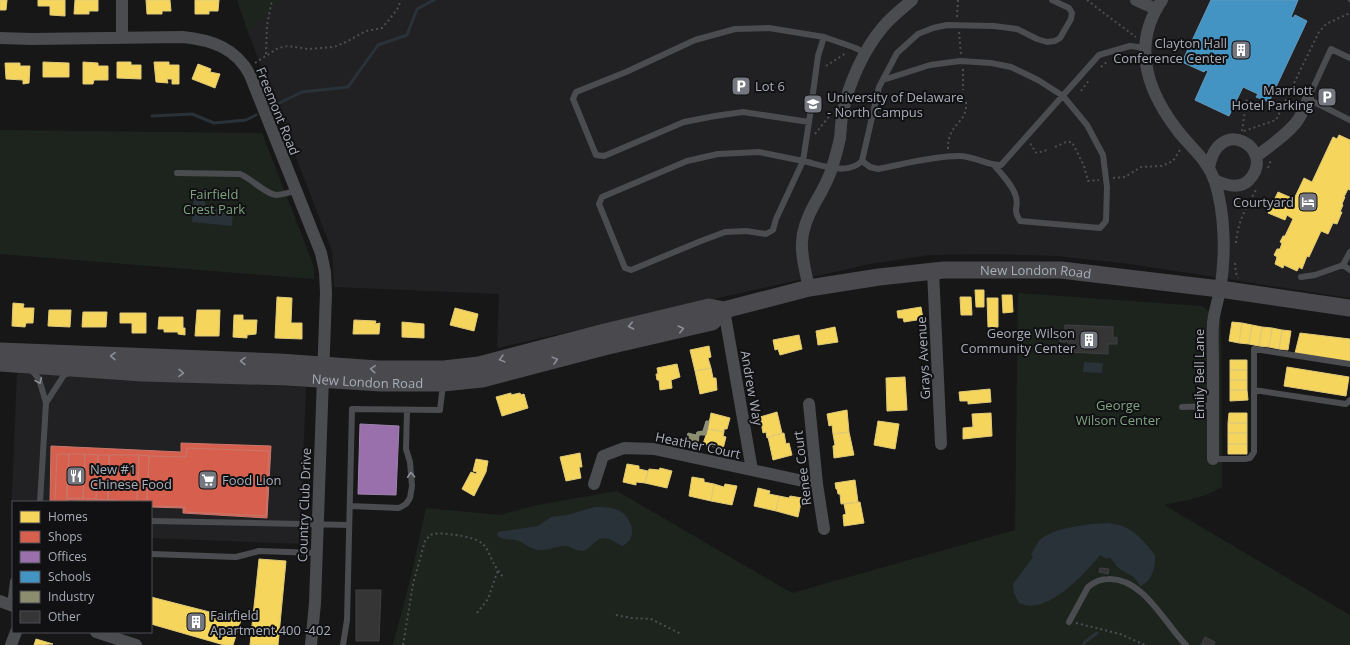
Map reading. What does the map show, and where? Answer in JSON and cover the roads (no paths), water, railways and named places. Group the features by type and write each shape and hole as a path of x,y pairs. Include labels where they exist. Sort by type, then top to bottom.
{"main road":[{"name":"New London Road","path":"0,363 78,369 286,377 323,372 378,369 444,369 479,365 709,307 724,310 809,288 879,276 933,271 1061,270 1220,289 1350,308"},
{"name":"New London Road","path":"0,351 323,372 382,383 443,382 482,379 604,347 712,322 724,310"}],"street":[{"path":"122,0 122,38"},
{"path":"1136,0 1159,5 1143,48 1150,83 1159,104 1178,131 1201,156 1209,168 1214,180 1231,186 1247,182 1253,176 1258,164 1257,156 1252,147 1245,142 1236,139 1227,140 1220,144 1214,151 1209,168"},
{"path":"809,288 802,254 801,242 803,230 827,182 832,168 840,139 843,111 853,80 870,44 883,26 909,1"},
{"name":"Freemont Road","path":"0,38 183,37 210,41 230,51 247,70 255,86 321,253 325,272 323,372"},
{"path":"1257,156 1276,142 1291,127 1298,119 1308,99"},
{"name":"Emily Bell Lane","path":"1213,459 1213,322 1220,289 1224,245 1221,201 1214,180"},
{"name":"Grays Avenue","path":"933,271 941,444"},
{"name":"Andrew Way","path":"724,310 752,470"},
{"name":"Country Club Drive","path":"311,645 315,603 323,372"},
{"name":"Renee Court","path":"809,404 817,484 824,529"},
{"name":"Heather Court","path":"594,484 602,456 624,448 654,449 817,484"},
{"path":"11,645 16,633"},
{"path":"99,633 136,645"}],"lane":[{"path":"824,37 818,56 803,161 776,219 773,230 766,234 746,231 725,232 701,240 631,270 624,268 599,204 602,197 687,161 718,154 759,152 803,161 832,168 849,169 857,166 862,161 879,87 898,53 918,34 933,28 948,25 994,26 1017,29 1037,39 1047,42 1055,41 1060,38 1071,18 1072,13 1069,8 1052,0"},
{"path":"809,122 744,112 716,116 684,122 604,156 596,154 573,99 576,92 626,72 696,40 735,29 769,28 824,37 866,53"},
{"path":"994,165 1001,165 1099,55 1130,46 1143,48"},
{"path":"1350,58 1331,49 1308,99 1350,120"},
{"path":"862,161 870,167 878,169 947,156 972,157 994,165 1010,185 1016,197 1015,214 1020,221 1100,228 1106,221 1107,186 1103,155 1087,125 1063,96 1038,80 1011,67 991,62 960,61 930,65 883,80"},
{"path":"177,173 240,174 246,176 275,195 296,191"},
{"path":"1301,277 1315,275 1344,265 1350,252"},
{"path":"1344,265 1350,270"},
{"path":"1213,459 1245,459 1250,458 1254,452 1254,349 1350,364"},
{"path":"25,364 32,369 39,379 46,403 40,501"},
{"path":"46,403 64,375 78,369"},
{"path":"343,645 347,620 352,409 440,410 443,382"},
{"path":"1254,390 1346,404 1350,400"},
{"path":"1182,407 1213,406"},
{"path":"350,506 399,508 406,504 410,498 412,486 410,462 406,449 407,410"},
{"path":"152,521 349,525"},
{"path":"152,554 236,557 259,551 317,553"},
{"path":"1069,622 1088,587 1092,583 1104,579 1118,579 1126,582 1142,593 1158,610 1173,631 1186,645"},
{"path":"8,604 12,586"}],"waterway":[{"path":"271,107 302,92 348,87 378,45 407,35 417,9 434,0"},
{"path":"152,116 192,114 214,123 246,120 256,115"},
{"path":"1083,645 1097,633"}],"place":[{"name":"Clayton Hall Conference Center","path":"1241,50"},
{"name":"Lot 6","path":"741,86"},
{"name":"Marriott Hotel Parking","path":"1327,97"},
{"name":"University of Delaware - North Campus","path":"813,104"},
{"name":"Courtyard","path":"1308,202"},
{"name":"George Wilson Community Center","path":"1089,340"},
{"name":"New #1 Chinese Food","path":"76,476"},
{"name":"Food Lion","path":"208,480"},
{"name":"Fairfield Apartment 400 -402","path":"196,622"}],"park label":[{"name":"Fairfield Crest Park","path":"214,202"},
{"name":"George Wilson Center","path":"1118,412"}]}
